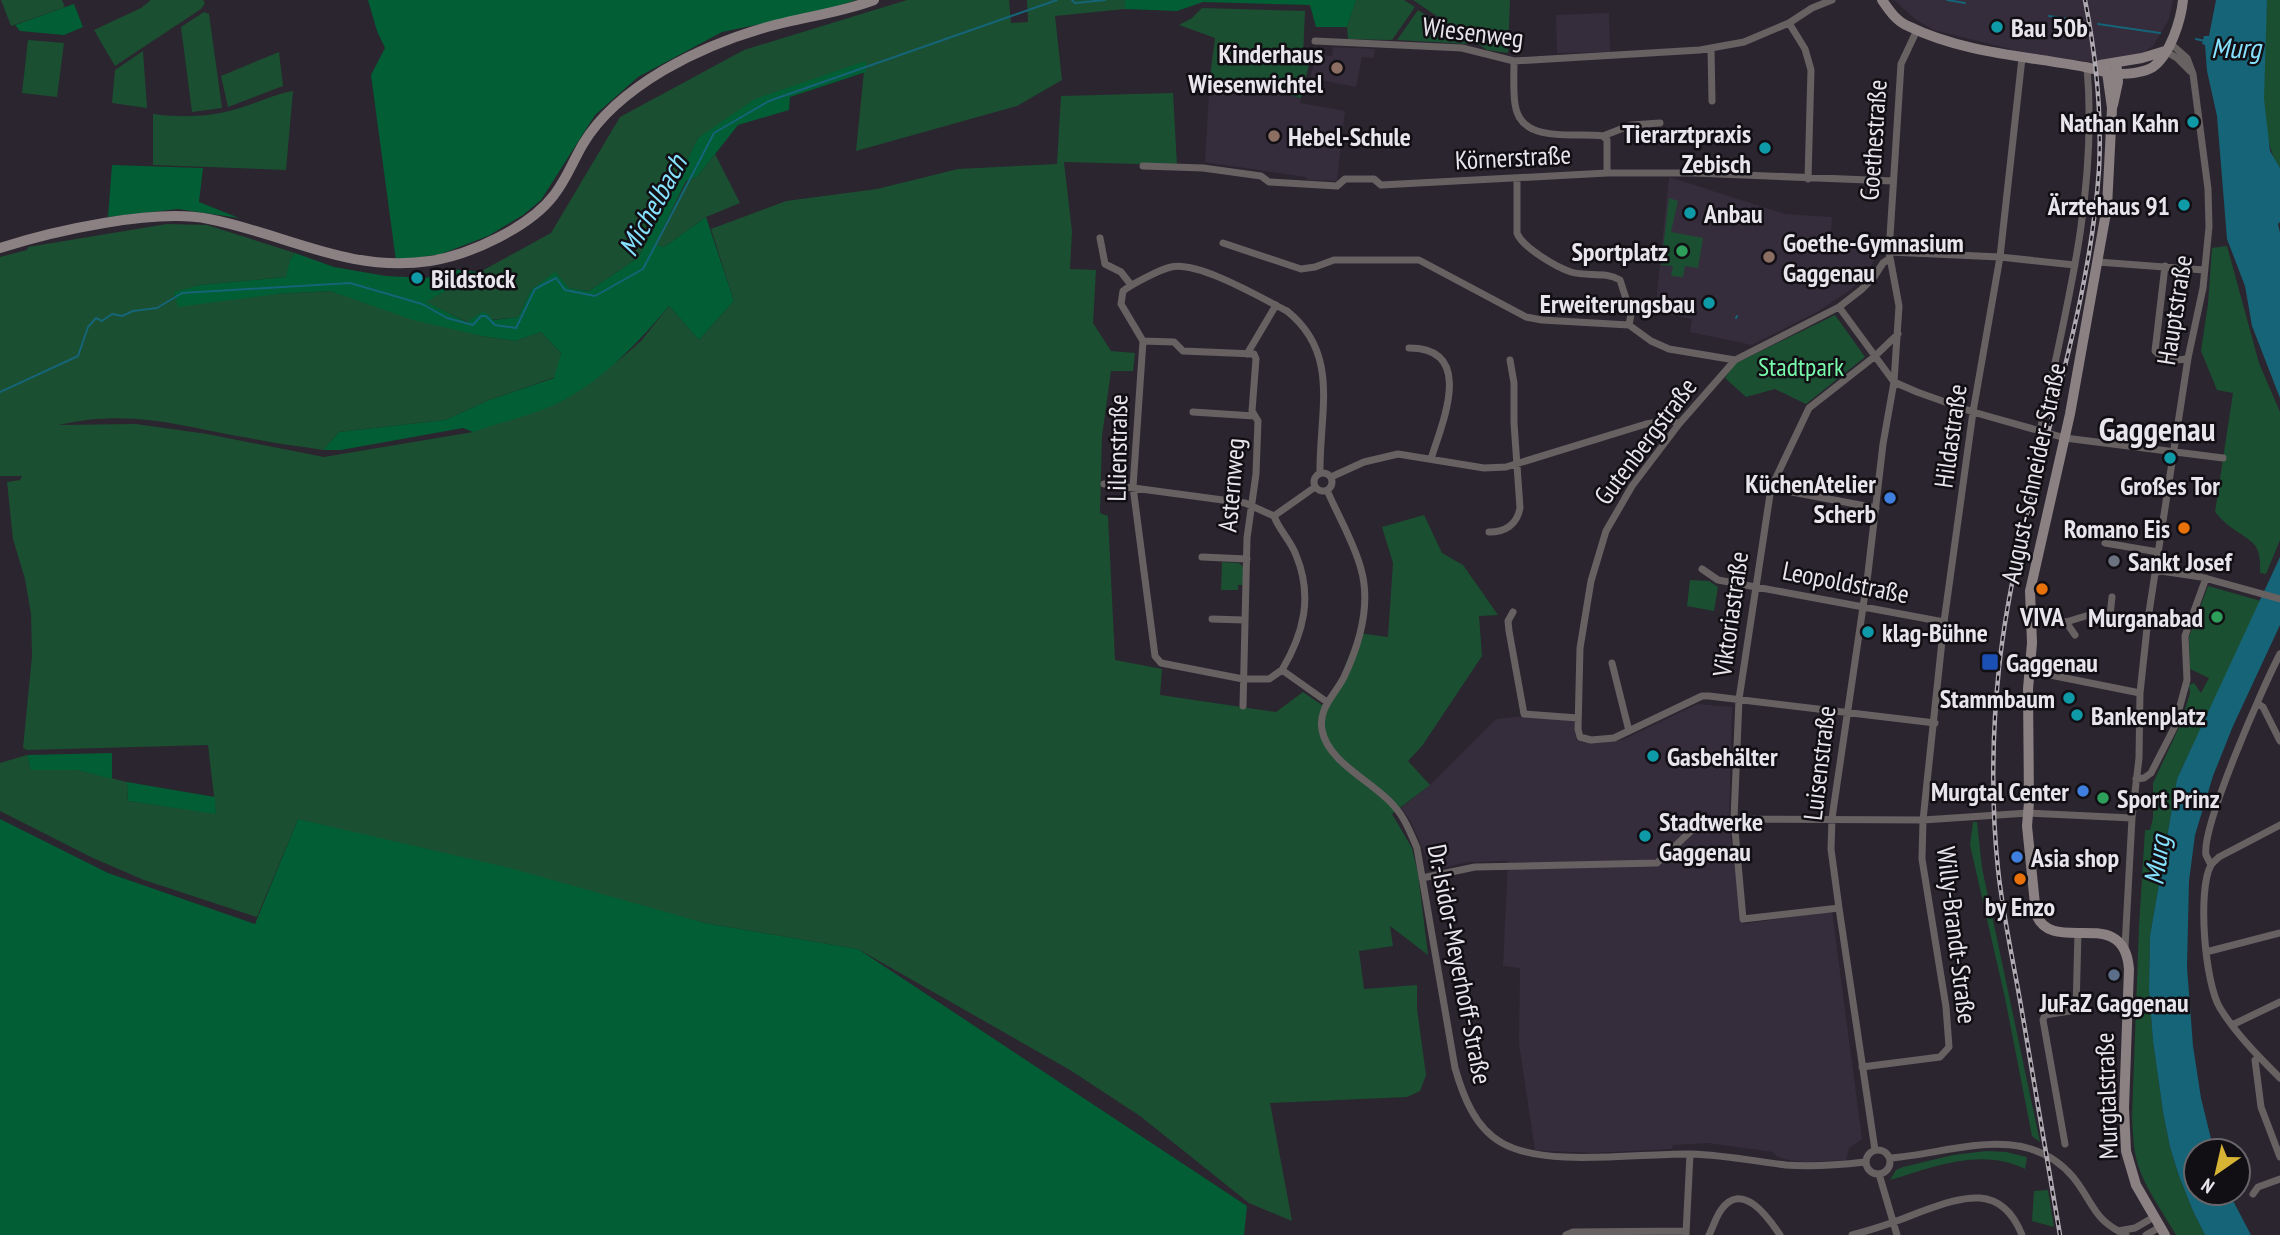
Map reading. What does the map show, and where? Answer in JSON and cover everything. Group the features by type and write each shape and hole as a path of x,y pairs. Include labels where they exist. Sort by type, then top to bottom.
{"main road":[{"path":"0,248 96,225 172,218 217,221 253,229 327,254 371,263 430,261 459,253 509,233 531,219 554,195 597,123 624,97 665,70 710,48 765,28 874,0"},
{"path":"1884,0 1917,30 1954,43 2022,58 2112,69 2168,47 2179,25 2183,0"},
{"name":"August-Schneider-Straße","path":"2112,69 2107,207 2065,438 2031,591 2028,813 2030,863 2039,922 2050,930 2112,937 2125,947"},
{"name":"Murgtalstraße","path":"2125,947 2129,970 2125,1140 2132,1175 2163,1231"}],"street":[{"name":"Wiesenweg","path":"1315,41 1462,48 1514,61 1711,48 1744,42 1789,23 1812,8 1832,0"},
{"path":"1789,23 1805,49 1811,70 1808,179"},
{"name":"Goethestraße","path":"1894,382 1899,306 1889,255 1893,181 1901,64 1917,30"},
{"name":"Hauptstraße","path":"2125,947 2132,818 2139,758 2144,619 2155,573 2188,358 2203,288 2209,227 2208,189 2193,74 2187,58 2168,47"},
{"path":"1711,48 1712,101"},
{"name":"Hildastraße","path":"1923,820 1944,622 1973,412 2000,257 2022,58"},
{"path":"1514,61 1515,106 1518,116 1537,132 1603,136 1631,125 1660,124"},
{"path":"2040,431 2074,265 2090,150 2087,67"},
{"path":"1603,136 1607,140 1607,173"},
{"name":"Körnerstraße","path":"1143,166 1203,168 1261,176 1269,182 1337,186 1345,179 1374,179 1381,185 1517,180 1607,173 1694,173 1893,181"},
{"path":"1517,180 1519,240 1551,262 1572,272 1611,275 1620,281 1630,314 1629,325"},
{"path":"1100,238 1105,264 1121,272 1132,285"},
{"path":"1223,243 1301,269 1334,260 1419,260 1526,317 1629,325 1651,341 1669,349 1735,360"},
{"path":"1889,255 2000,257 2074,265"},
{"name":"Gutenbergstraße","path":"1629,731 1606,740 1580,737 1578,718 1581,637 1591,581 1606,531 1632,486 1679,424 1735,360 1839,307 1861,290 1889,255"},
{"path":"2098,262 2204,270"},
{"path":"1274,516 1315,487 1316,476 1320,473 1324,376 1320,355 1313,339 1298,319 1276,305 1204,271 1172,266 1123,291 1121,304 1143,341 1174,342 1183,351 1247,354 1276,305"},
{"path":"2165,266 2155,351 2164,357 2180,360 2188,358"},
{"path":"1839,307 1894,382 1973,412 2065,438 2223,458"},
{"name":"Viktoriastraße","path":"1839,908 1743,919 1734,818 1739,699 1771,488 1809,408 1874,357 1898,334"},
{"name":"Lilienstraße","path":"1143,341 1133,487 1155,656 1161,663 1243,679"},
{"path":"1409,348 1422,348 1438,357 1447,368 1451,380 1448,403 1431,459"},
{"name":"Asternweg","path":"1243,706 1247,559 1256,474 1258,421 1252,411 1256,359 1254,354 1247,354"},
{"path":"1489,532 1510,527 1519,513 1514,383 1510,360"},
{"name":"Luisenstraße","path":"1875,1150 1831,849 1832,818 1846,711 1864,607 1883,444 1894,382"},
{"name":"Asternweg","path":"1193,412 1255,416"},
{"path":"1331,477 1364,462 1398,454 1484,468 1506,467 1646,424 1671,420 1679,424"},
{"path":"1315,487 1318,490 1327,490 1332,485 1328,474 1320,473"},
{"path":"1104,484 1251,505 1274,516 1296,553 1306,592 1303,626 1282,670 1269,679 1243,679"},
{"path":"1771,488 1876,508"},
{"path":"1282,670 1327,702 1342,680 1361,627 1365,597 1362,570 1327,490"},
{"path":"2108,544 2158,552"},
{"name":"Asternweg","path":"1202,557 1247,559"},
{"name":"Leopoldstraße","path":"1702,569 1718,580 1944,622"},
{"path":"2155,573 2161,571 2206,578 2280,599"},
{"path":"2136,779 2151,773 2174,728 2187,680 2185,636 2206,578"},
{"path":"2110,616 2112,597"},
{"path":"1513,612 1508,621 1509,631 1524,714 1578,718"},
{"path":"2032,615 2066,622 2089,615 2129,618"},
{"path":"1212,619 1244,620"},
{"path":"2066,622 2074,635"},
{"path":"2211,865 2206,856 2207,844 2216,810 2263,686 2280,654"},
{"path":"1612,663 1629,731 1702,696 1935,723"},
{"path":"2030,671 2140,693"},
{"name":"Dr.-Isidor-Meyerhoff-Straße","path":"1327,702 1321,728 1325,742 1394,806 1410,830 1417,848 1455,1068 1469,1107 1489,1134 1504,1144 1537,1156 1689,1154 1806,1166 1865,1163"},
{"path":"2258,705 2263,707 2280,740"},
{"path":"1422,878 1475,867 1657,863 1691,831 1734,818 1923,820 2028,813 2132,818"},
{"name":"Willy-Brandt-Straße","path":"1862,1067 1940,1057 1949,1047 1946,1007 1922,859 1923,820"},
{"path":"2280,825 2219,857 2211,865 2204,899 2206,952 2210,982 2217,1003 2232,1025 2280,1078"},
{"path":"2065,1144 2043,1020 2045,1016 2076,1010 2078,932"},
{"path":"2206,952 2280,933"},
{"path":"2232,1025 2280,1002"},
{"path":"2259,1057 2255,1060 2261,1107 2280,1157"},
{"path":"1890,1158 1982,1143 2025,1147 2043,1153 2066,1169 2103,1222 2126,1235"},
{"path":"1875,1150 1884,1151 1890,1158 1888,1169 1879,1174 1869,1171 1865,1163 1868,1154 1875,1150"},
{"path":"1566,1235 1573,1232 1686,1233 1689,1154"},
{"path":"1879,1174 1897,1235"},
{"path":"2253,1194 2258,1187 2280,1179"},
{"path":"1709,1235 1721,1210 1739,1197 1748,1199 1780,1235"},
{"path":"1852,1235 1942,1205 1978,1197 1997,1202 2006,1209 2022,1235"},
{"path":"2117,1231 2135,1228 2154,1217"},
{"path":"2146,1235 2163,1231"}],"shaded area":[{"path":"1894,0 2173,0 2169,19 2153,46 2138,56 2091,62 2031,54 1934,30 1915,19"},
{"path":"1609,13 1610,52 1557,53 1556,15"},
{"name":"Kinderhaus Wiesenwichtel","path":"1333,47 1375,49 1374,58 1362,57 1356,87 1310,78 1317,55 1332,56"},
{"name":"Hebel-Schule","path":"1210,77 1301,98 1300,103 1345,111 1337,181 1307,180 1306,177 1205,162"},
{"name":"Goethe-Gymnasium Gaggenau","path":"1669,177 1785,214 1832,217 1830,245 1879,252 1867,273 1849,291 1817,312 1752,345 1690,332 1692,319 1655,312"},
{"path":"1698,704 1732,707 1729,823 1743,924 1832,911 1862,1139 1849,1148 1846,1160 1788,1160 1777,1157 1773,1152 1707,1143 1673,1145 1672,1149 1591,1153 1535,1150 1519,1044 1520,968 1503,966 1508,861 1469,862 1432,870 1411,822 1401,808 1430,785 1496,719 1524,716 1574,720 1576,740 1622,740"}],"green space":[{"path":"1,0 62,0 65,7 11,26"},
{"path":"151,0 203,0 205,3 201,9 115,66 94,30 141,8"},
{"path":"368,0 856,0 819,12 722,32 638,77 595,115 541,200 523,215 488,236 441,254 396,261 371,75 385,48"},
{"path":"907,0 1009,0 1011,23 1028,22 1027,0 1125,0 1125,9 1055,16 1062,80 1017,106 856,151 865,61 698,138 639,257 589,291 569,288 531,290 518,317 468,322 425,302 551,233 620,117 744,50"},
{"path":"1125,0 1356,0 1347,27 1316,27 1310,5 1203,2 1177,11 1125,9"},
{"path":"1356,0 1404,0 1415,7 1392,40 1348,39 1347,27"},
{"path":"1413,0 1510,0 1508,53 1487,50"},
{"path":"2267,0 2280,0 2280,168 2272,153 2264,111"},
{"path":"74,4 83,27 64,35 20,31 15,25"},
{"path":"1202,8 1305,11 1303,56 1310,60 1301,98 1210,77 1215,38 1179,25"},
{"path":"1418,10 1468,42 1467,44 1397,40"},
{"path":"204,12 209,14 222,108 192,112 181,27"},
{"path":"28,40 64,43 57,97 22,93"},
{"path":"143,51 147,108 112,103 115,70"},
{"path":"279,52 283,86 228,107 221,76"},
{"path":"866,61 866,72 790,97 789,110 738,125 697,177 686,181 655,244 664,247 706,217 734,301 699,340 669,306 645,334 605,372 576,393 540,411 473,432 463,428 341,450 323,450 339,432 445,420 489,400 554,378 561,353 541,332 515,341 482,336 413,320 330,291 277,294 178,307 174,292 200,285 286,277 290,260 295,253 334,267 386,276 426,278 450,269 479,272 426,302 467,322 482,312 493,320 518,317 531,290 555,272 569,288 589,291 639,257 698,138 755,99"},
{"path":"293,91 286,170 153,165 153,114 208,115"},
{"path":"1173,93 1177,165 1064,162 1072,232 1070,269 1096,270 1093,323 1111,351 1135,353 1133,371 1111,371 1102,436 1100,513 1108,516 1115,660 1162,669 1160,695 1276,712 1303,692 1322,705 1340,679 1358,633 1388,637 1393,563 1382,527 1424,515 1442,553 1463,565 1498,615 1479,616 1482,656 1422,746 1408,761 1430,785 1392,814 1412,848 1428,955 1390,926 1393,946 1359,951 1364,989 1417,985 1417,1009 1426,1075 1420,1091 1407,1097 1270,1103 1292,1221 1249,1203 1140,1116 1070,1070 858,949 705,923 298,819 257,917 144,880 93,858 0,811 0,763 27,755 31,770 78,770 127,782 128,801 216,813 208,745 23,748 32,656 31,614 25,579 13,539 7,482 20,480 22,476 0,476 0,257 27,250 28,247 167,224 207,225 295,253 290,260 287,277 200,285 174,293 277,294 330,291 482,336 515,341 541,332 561,353 555,377 489,400 445,420 339,432 323,450 157,421 110,418 59,425 136,424 207,434 324,457 473,432 617,362 641,341 669,306 699,340 734,301 711,229 786,201 877,189 958,169 1057,164 1061,96"},
{"path":"715,154 740,203 706,217 664,247 654,244 687,181 697,177"},
{"path":"112,165 203,168 199,202 239,218 178,209 108,217"},
{"name":"Sportplatz","path":"1669,198 1678,201 1671,232 1703,238 1698,268 1685,266 1683,277 1671,276 1673,266 1661,265"},
{"path":"2227,246 2259,363 2280,412 2280,540 2266,574 2260,573 2259,555 2255,545 2215,512 2233,393 2217,390 2201,351 2212,248"},
{"name":"Stadtpark","path":"1835,315 1865,357 1806,404 1775,389 1746,397 1725,378 1734,364"},
{"path":"1222,562 1239,563 1243,567 1243,585 1238,585 1238,590 1221,590"},
{"path":"1690,580 1709,581 1718,587 1714,611 1687,606"},
{"path":"2208,586 2261,601 2177,779 2150,936 2149,990 2163,1112 2170,1147 2182,1184 2182,1207 2191,1207 2205,1235 2176,1235 2152,1196 2138,1164 2132,1116 2145,830 2150,830 2153,818 2153,783 2181,723 2190,693 2189,685 2194,683 2201,693 2209,678 2190,669 2189,637"},
{"path":"112,753 112,779 78,770 31,770 27,755"},
{"path":"127,782 215,797 216,814 128,801"},
{"path":"0,819 108,873 255,924 298,819 510,868 705,923 858,949 1247,1206 1244,1235 0,1235"},
{"path":"1973,822 1977,822 1982,868 2040,1142 2032,1136 2005,998 1970,845"},
{"path":"1986,1151 2027,1157 2025,1169 2008,1163 1975,1159 1940,1165 1890,1180 1896,1170 1903,1167 1953,1155"},
{"path":"2048,1190 2054,1227 2032,1221 2034,1191"}],"water":[{"name":"Murg","path":"2216,0 2267,0 2264,99 2270,151 2280,168 2280,398 2252,326 2245,286 2227,239 2217,116 2207,71 2205,45 2202,44 2204,36 2209,36"},
{"name":"Murg","path":"2280,557 2280,625 2233,726 2213,776 2195,835 2189,881 2187,967 2193,1046 2211,1137 2182,1137 2182,1184 2170,1147 2163,1112 2149,990 2150,936 2177,779"},
{"name":"Murg","path":"2191,1207 2236,1207 2251,1235 2205,1235"}],"waterway":[{"name":"Michelbach","path":"0,392 78,356 88,327 96,318 102,321 112,314 122,316 133,311 157,308 182,293 350,283 422,304 447,318 473,325 481,316 486,316 495,325 516,328 535,289 556,278 565,290 595,296 643,269 714,133 769,101 1057,0"},
{"name":"Michelbach","path":"1072,0 1075,3 1105,0"},
{"name":"Michelbach","path":"1947,0 1965,3"},
{"name":"Michelbach","path":"2049,16 2082,21"},
{"name":"Michelbach","path":"2098,24 2160,33"},
{"name":"Michelbach","path":"2196,39 2205,41"}],"tunnel":[{"path":"2129,618 2140,619"}],"railway":[{"path":"2060,1235 2000,887 1993,768 1999,668 2008,605 2081,295 2092,232 2099,169 2100,126 2095,63 2085,0"}],"place":[{"name":"Bau 50b","path":"1997,27"},
{"name":"Kinderhaus Wiesenwichtel","path":"1337,68"},
{"name":"Nathan Kahn","path":"2193,122"},
{"name":"Hebel-Schule","path":"1274,136"},
{"name":"Tierarztpraxis Zebisch","path":"1765,148"},
{"name":"Ärztehaus 91","path":"2184,205"},
{"name":"Anbau","path":"1690,213"},
{"name":"Sportplatz","path":"1682,251"},
{"name":"Goethe-Gymnasium Gaggenau","path":"1769,257"},
{"name":"Bildstock","path":"417,278"},
{"name":"Erweiterungsbau","path":"1709,303"},
{"name":"Großes Tor","path":"2170,458"},
{"name":"KüchenAtelier Scherb","path":"1890,498"},
{"name":"Romano Eis","path":"2184,528"},
{"name":"Sankt Josef","path":"2114,561"},
{"name":"VIVA","path":"2042,589"},
{"name":"Murganabad","path":"2217,617"},
{"name":"klag-Bühne","path":"1868,632"},
{"name":"Gaggenau","path":"1990,662"},
{"name":"Stammbaum","path":"2069,698"},
{"name":"Bankenplatz","path":"2077,715"},
{"name":"Gasbehälter","path":"1653,756"},
{"name":"Murgtal Center","path":"2083,791"},
{"name":"Sport Prinz","path":"2103,798"},
{"name":"Stadtwerke Gaggenau","path":"1645,836"},
{"name":"Asia shop","path":"2017,857"},
{"name":"by Enzo","path":"2020,879"},
{"name":"JuFaZ Gaggenau","path":"2114,975"}],"district":[{"name":"Gaggenau","path":"2157,428"}]}
